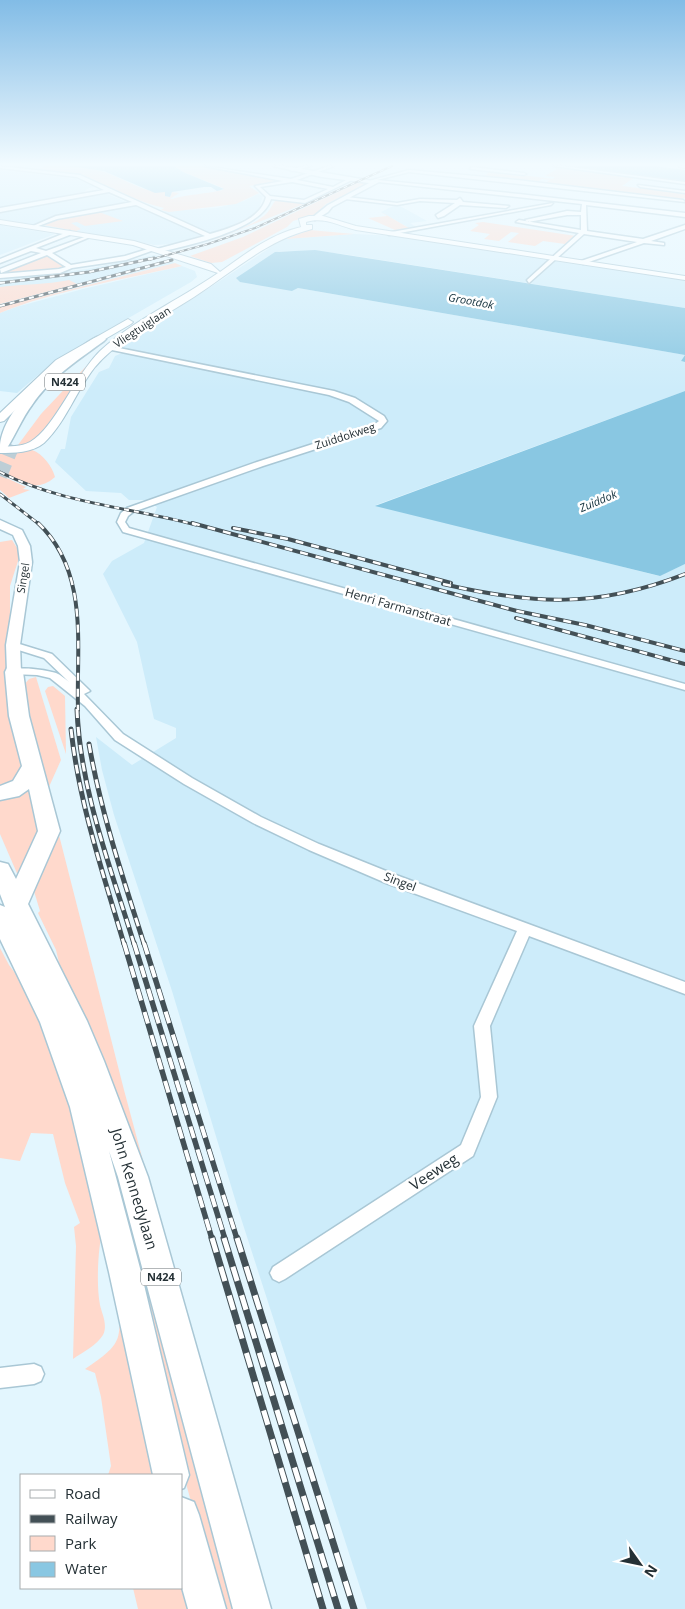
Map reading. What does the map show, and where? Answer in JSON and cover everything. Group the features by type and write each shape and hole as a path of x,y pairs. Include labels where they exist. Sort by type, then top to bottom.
{"highway":[{"name":"N424","path":"62,386 107,340"},
{"name":"N424","path":"5,447 25,405 35,393 68,363 107,340"},
{"path":"5,447 29,421"},
{"path":"8,909 49,831 19,716 14,672"},
{"path":"0,792 10,791 23,784 28,778 32,767"},
{"name":"John Kennedylaan","path":"0,870 8,909 53,1022 84,1108 125,1272 171,1474"},
{"name":"John Kennedylaan","path":"8,909 74,1021 95,1070 133,1177 252,1609"},
{"path":"182,1519 206,1609"}],"main road":[{"name":"N424","path":"112,241 155,250 209,271 227,267"},
{"name":"Vliegtuiglaan","path":"0,419 59,362 107,340 184,300 227,267 269,241"},
{"path":"442,241 685,278"},
{"name":"Vliegtuiglaan","path":"5,447 20,449 33,445 40,439 107,340 209,271"},
{"name":"N424","path":"184,300 184,297 211,278 209,271"}],"street":[{"path":"0,261 50,241"},
{"path":"1,273 75,241"},
{"path":"1,273 60,271 69,267 132,256 189,241"},
{"path":"530,281 574,241"},
{"path":"583,262 641,241"},
{"path":"649,241 662,244"},
{"path":"30,249 60,257 69,267"},
{"name":"Zuiddokweg","path":"107,340 331,393 352,400 383,421 378,426 260,464 136,508 122,518"},
{"name":"Henri Farmanstraat","path":"122,518 122,527 136,534 685,687"},
{"name":"Singel","path":"0,524 18,533 26,554 13,645 14,672 37,672 54,676 89,704 119,736 196,786 257,820 314,848 391,879 685,988"},
{"name":"Singel","path":"13,645 38,652 55,661 131,743"},
{"name":"Veeweg","path":"279,1273 467,1150 489,1097 482,1026 525,929"},
{"path":"0,1378 34,1374"}],"shaded area":[{"path":"0,241 36,241 0,255"},
{"path":"136,241 183,241 174,244 154,245"},
{"path":"280,241 432,241 685,279 685,308 343,254 315,251 279,251 264,260 292,291 298,288 685,355 681,361 685,362 685,391 376,505 659,576 685,564 685,1609 367,1609 238,1209 172,991 114,815 102,770 96,737 132,765 176,738 176,728 154,719 137,642 103,574 112,561 144,543 157,507 147,500 129,500 121,493 86,491 55,462 61,449 65,449 71,417 99,372 109,368 115,356 127,351 119,345 149,324 191,300"},
{"path":"155,255 161,257 136,263 144,267 169,260 175,263 0,307 0,280 87,269"},
{"path":"182,266 195,271 197,277 51,364 17,393 0,391 0,313 83,289"}],"green space":[{"path":"232,241 261,241 222,262 211,263 190,256"},
{"path":"509,241 543,241 535,246"},
{"path":"544,241 569,241 565,244"},
{"path":"44,254 49,254 67,267 0,275 0,272"},
{"path":"175,263 182,266 66,292 0,313 0,307"},
{"path":"69,280 77,284 0,304 0,287"},
{"path":"92,360 40,436 22,447 0,448 0,445 18,445 41,414"},
{"path":"32,450 43,457 52,469 55,477 48,482 41,485 28,484 14,479 0,470 0,452"},
{"path":"0,475 26,487 23,489 30,490 9,498 0,490"},
{"path":"12,540 19,551 19,558 10,586 10,696 24,771 22,777 0,788 0,542"},
{"path":"36,677 61,760 48,789 29,731 24,685 29,679"},
{"path":"53,686 65,696 66,754 45,691 48,687"},
{"path":"29,785 40,831 19,878 0,834 0,796"},
{"path":"59,835 167,1250 62,975 56,950 38,913 40,911 33,888 51,845"},
{"path":"0,948 9,965 24,985 58,1058 103,1228 98,1277 100,1305 105,1323 104,1331 97,1342 73,1359 76,1246 74,1227 80,1223 65,1183 53,1134 31,1133 20,1161 0,1158"},
{"path":"92,1079 238,1609 221,1609 168,1419"},
{"path":"118,1296 156,1474 108,1474 111,1466 101,1397 95,1373 85,1369 107,1353 113,1346 117,1339 120,1322"},
{"path":"133,1589 182,1589 188,1609 138,1609"}],"water":[{"name":"Grootdok","path":"315,250 685,308 685,355 298,288 292,291 240,282 236,278 275,252"},
{"name":"Zuiddok","path":"685,391 685,564 660,576 375,506"}],"tunnel":[{"path":"0,476 13,445"}],"railway":[{"path":"149,260 217,241"},
{"path":"0,283 89,272 154,258"},
{"path":"0,306 172,260"},
{"path":"0,472 24,483 72,498 196,525"},
{"path":"0,494 39,524"},
{"path":"192,523 517,611 585,625 685,651"},
{"path":"39,524 55,543 66,564 73,587 77,611 78,710"},
{"path":"233,528 288,539 451,583"},
{"path":"443,584 507,596 565,600 623,593 685,574"},
{"path":"516,618 685,664"},
{"path":"77,709 79,739 90,799 134,944"},
{"path":"71,729 86,811 124,944"},
{"path":"89,744 106,820 144,944"},
{"path":"124,943 212,1239"},
{"path":"134,943 225,1239"},
{"path":"144,943 237,1239"},
{"path":"212,1238 323,1609"},
{"path":"224,1238 338,1609"},
{"path":"237,1238 354,1609"}]}
